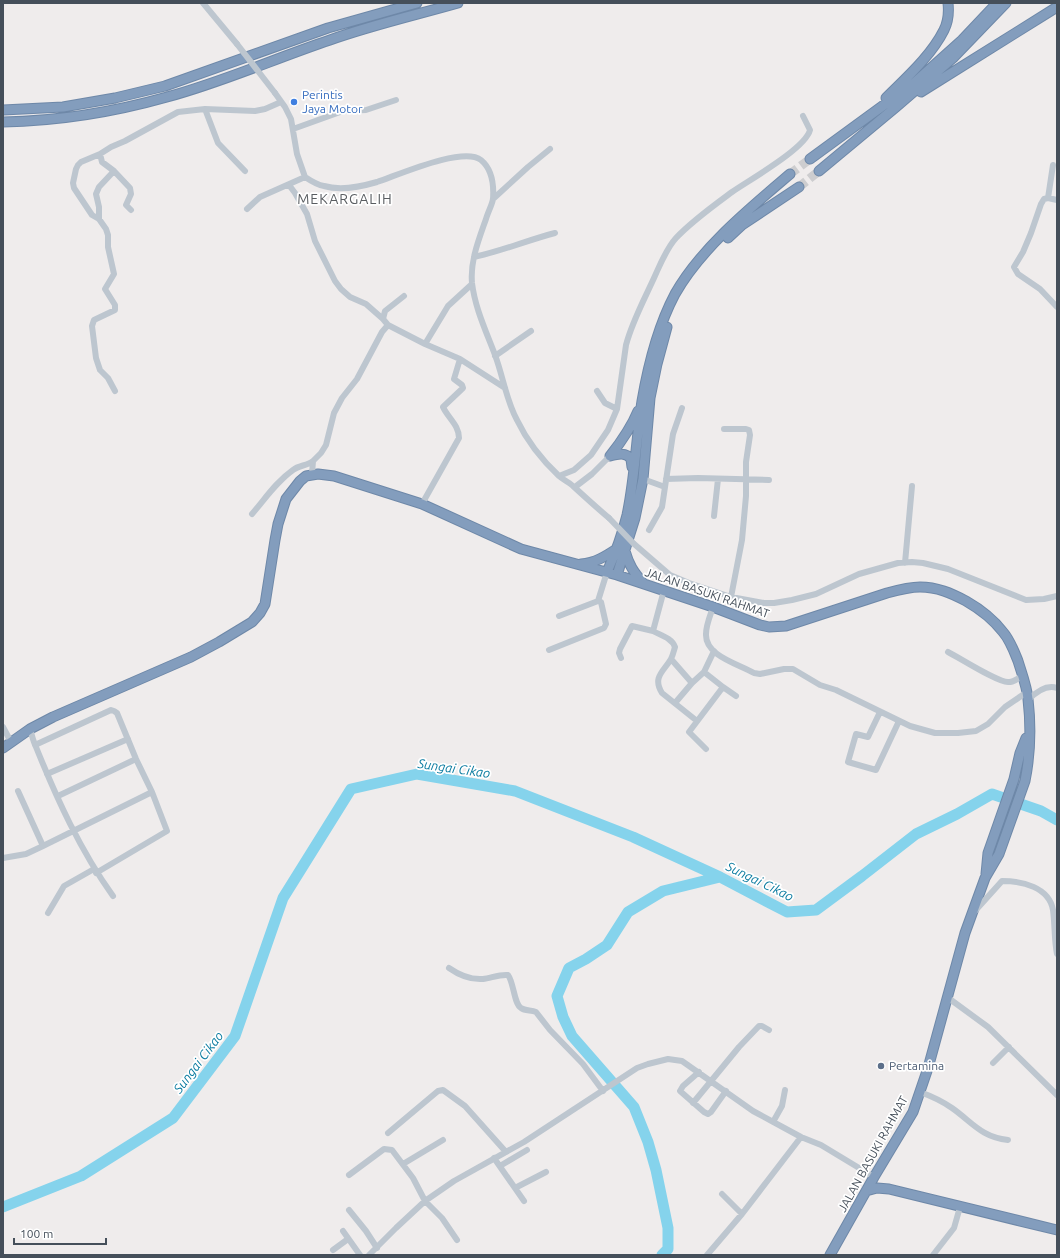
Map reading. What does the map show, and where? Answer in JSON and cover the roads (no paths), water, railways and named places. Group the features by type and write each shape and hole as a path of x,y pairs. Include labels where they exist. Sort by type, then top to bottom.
{"highway":[{"path":"3,110 63,107 115,98 165,86 328,28 417,3"},
{"path":"3,122 65,118 117,110 168,97 223,79 331,39 458,3"},
{"path":"865,119 925,58 944,30 948,18 948,3"},
{"path":"810,159 914,83 962,40 997,3"},
{"path":"819,171 954,57 1006,3"},
{"path":"896,107 1057,7"},
{"path":"617,575 627,515 642,400 657,336 675,295 700,260 747,211 790,174"},
{"path":"607,572 621,548 635,518 643,479 650,398 655,371 664,336 679,297 701,266 718,246 742,225 799,187"},
{"path":"610,456 623,440 633,423 642,400"},
{"path":"610,456 622,454 629,456 631,459 632,474"},
{"path":"3,748 30,729 53,717 191,657 252,622 260,613 265,604 278,524 286,499 300,481 306,476 312,474"},
{"name":"JALAN BASUKI RAHMAT","path":"312,474 334,476 422,504 510,545 548,557 617,575 769,627 778,628 887,593 920,587 934,589 956,596 969,603 993,620 1004,632 1011,644 1026,688 1029,729 1025,781 999,854 985,878 960,948 920,1092 913,1112 876,1173 830,1255"},
{"path":"577,564 587,564 605,557 621,548"},
{"path":"621,548 628,564 643,584"},
{"name":"JALAN BASUKI RAHMAT","path":"985,878 988,853 1014,779 1020,753 1029,729"},
{"path":"876,1173 889,1189"},
{"path":"866,1191 877,1188 889,1189 1057,1230"}],"street":[{"path":"203,3 237,44 289,114 297,154 305,177 318,185 337,188 358,186 449,158 464,155 474,156 481,160 491,174 493,182 493,199 474,257 471,272 472,284 481,319 517,420 530,442 559,476 610,518 633,543 670,574 689,583 731,597 764,603 774,603 816,594 859,574 881,567 905,563 923,563 948,568 1026,600 1044,600 1057,596"},
{"path":"293,129 343,111 366,110 396,100"},
{"path":"115,391 108,378 100,370 96,358 92,326 94,320 115,310 115,305 105,289 112,279 114,270 108,247 108,235 104,224 99,218 94,216 89,211 74,188 73,183 78,165 111,147 125,142 178,112 205,109 255,111 265,109 281,102"},
{"path":"205,109 218,143 244,171"},
{"path":"559,476 574,470 593,454 608,430 617,409 628,336 649,288 672,243 708,210 786,156 806,137 810,130 803,116"},
{"path":"493,199 550,149"},
{"path":"100,154 102,162 114,171 130,188 131,194 126,205 131,210"},
{"path":"1048,198 1053,165"},
{"path":"99,218 99,207 96,194 99,187 114,171"},
{"path":"247,209 260,197 305,177"},
{"path":"289,184 296,193 307,214 315,241 335,281 341,289 350,297 369,306 388,324 425,344 460,359 505,388"},
{"path":"1057,200 1048,198 1044,199 1031,233 1014,269 1018,274 1040,289 1057,307"},
{"path":"474,257 496,252 556,233"},
{"path":"425,344 448,306 472,284"},
{"path":"383,319 385,311 404,296"},
{"path":"252,514 270,490 292,470 298,467 306,466 321,453 326,445 334,413 342,398 357,379 382,332 388,324"},
{"path":"495,356 532,332"},
{"path":"422,504 459,438 459,433 456,426 443,407 463,388 462,385 454,379 460,359"},
{"path":"597,391 605,403 617,409"},
{"path":"649,530 662,507 673,434 682,408"},
{"path":"724,429 746,429 750,433 746,462 746,496 742,540 731,597"},
{"path":"574,487 592,474 610,456"},
{"path":"312,474 313,461"},
{"path":"666,479 698,478 768,480"},
{"path":"643,479 665,487"},
{"path":"714,516 718,479"},
{"path":"905,563 912,486"},
{"path":"598,601 607,572"},
{"path":"653,632 664,590"},
{"path":"559,616 598,601"},
{"path":"549,650 604,628 606,624 601,602 598,601"},
{"path":"713,607 707,626 706,636 708,644 721,657 754,673 760,674 784,669 793,669 820,685 836,690 918,729 935,732 976,731 988,724 1005,706 1026,688 1039,690"},
{"path":"621,658 619,653 620,649 632,626 653,632 674,643 675,646 671,659 660,675 658,684 659,688 662,693 697,721"},
{"path":"675,703 692,683 704,672 714,651"},
{"path":"948,652 1006,682 1012,682 1026,688 1039,690 1050,686 1057,688"},
{"path":"671,659 692,683"},
{"path":"704,672 736,696"},
{"path":"706,749 690,732 723,687"},
{"path":"35,744 111,710 114,711 117,713 168,831 95,871 64,886 48,913"},
{"path":"880,712 868,738 856,734 848,762 876,770 899,721"},
{"path":"3,727 11,742"},
{"path":"30,729 47,774 73,832 95,871 112,896"},
{"path":"47,774 128,739"},
{"path":"58,796 136,759"},
{"path":"18,791 43,846"},
{"path":"3,858 26,854 152,792"},
{"path":"973,913 1002,881 1025,884 1038,889 1046,895 1052,909 1057,954"},
{"path":"449,968 459,975 470,978 481,979 508,975 512,983 518,1005 522,1009 536,1012 550,1030 583,1064 603,1091"},
{"path":"947,997 978,1019 1009,1046 1057,1095"},
{"path":"693,1103 739,1047 759,1026 769,1030"},
{"path":"993,1063 1009,1046"},
{"path":"369,1255 425,1201 454,1181 535,1135 627,1075 648,1064 668,1059 682,1060 753,1111 801,1137 822,1145 876,1173"},
{"path":"699,1072 683,1086 680,1091 708,1114 726,1091"},
{"path":"388,1133 438,1091 443,1090 465,1106 506,1152"},
{"path":"773,1122 782,1106 785,1090"},
{"path":"920,1092 934,1097 952,1108 982,1132 992,1137 1008,1140"},
{"path":"707,1255 742,1214 801,1137"},
{"path":"403,1164 443,1140"},
{"path":"349,1175 384,1149 392,1150 413,1178 425,1201 442,1218 457,1240"},
{"path":"500,1166 527,1150"},
{"path":"494,1158 524,1201"},
{"path":"515,1188 546,1172"},
{"path":"722,1194 742,1214"},
{"path":"933,1255 954,1228 960,1207"},
{"path":"349,1210 366,1231 377,1248"},
{"path":"343,1231 360,1255"},
{"path":"333,1250 348,1238"}],"waterway":[{"name":"Sungai Cikao","path":"3,1207 81,1176 173,1118 235,1036 283,898 351,789 417,774 515,791 633,837 720,877 787,912 816,910 916,834 957,814 992,794 1041,811 1057,820"},
{"path":"662,1255 668,1249 668,1228 656,1170 648,1142 634,1107 572,1036 563,1017 557,996 569,968 607,945 628,912 663,891 720,877"}],"tunnel":[{"path":"790,174 810,159"},
{"path":"799,187 819,171"}],"place":[{"name":"Perintis Jaya Motor","path":"294,102"},
{"name":"Pertamina","path":"881,1066"}],"district":[{"name":"MEKARGALIH","path":"345,199"}]}
